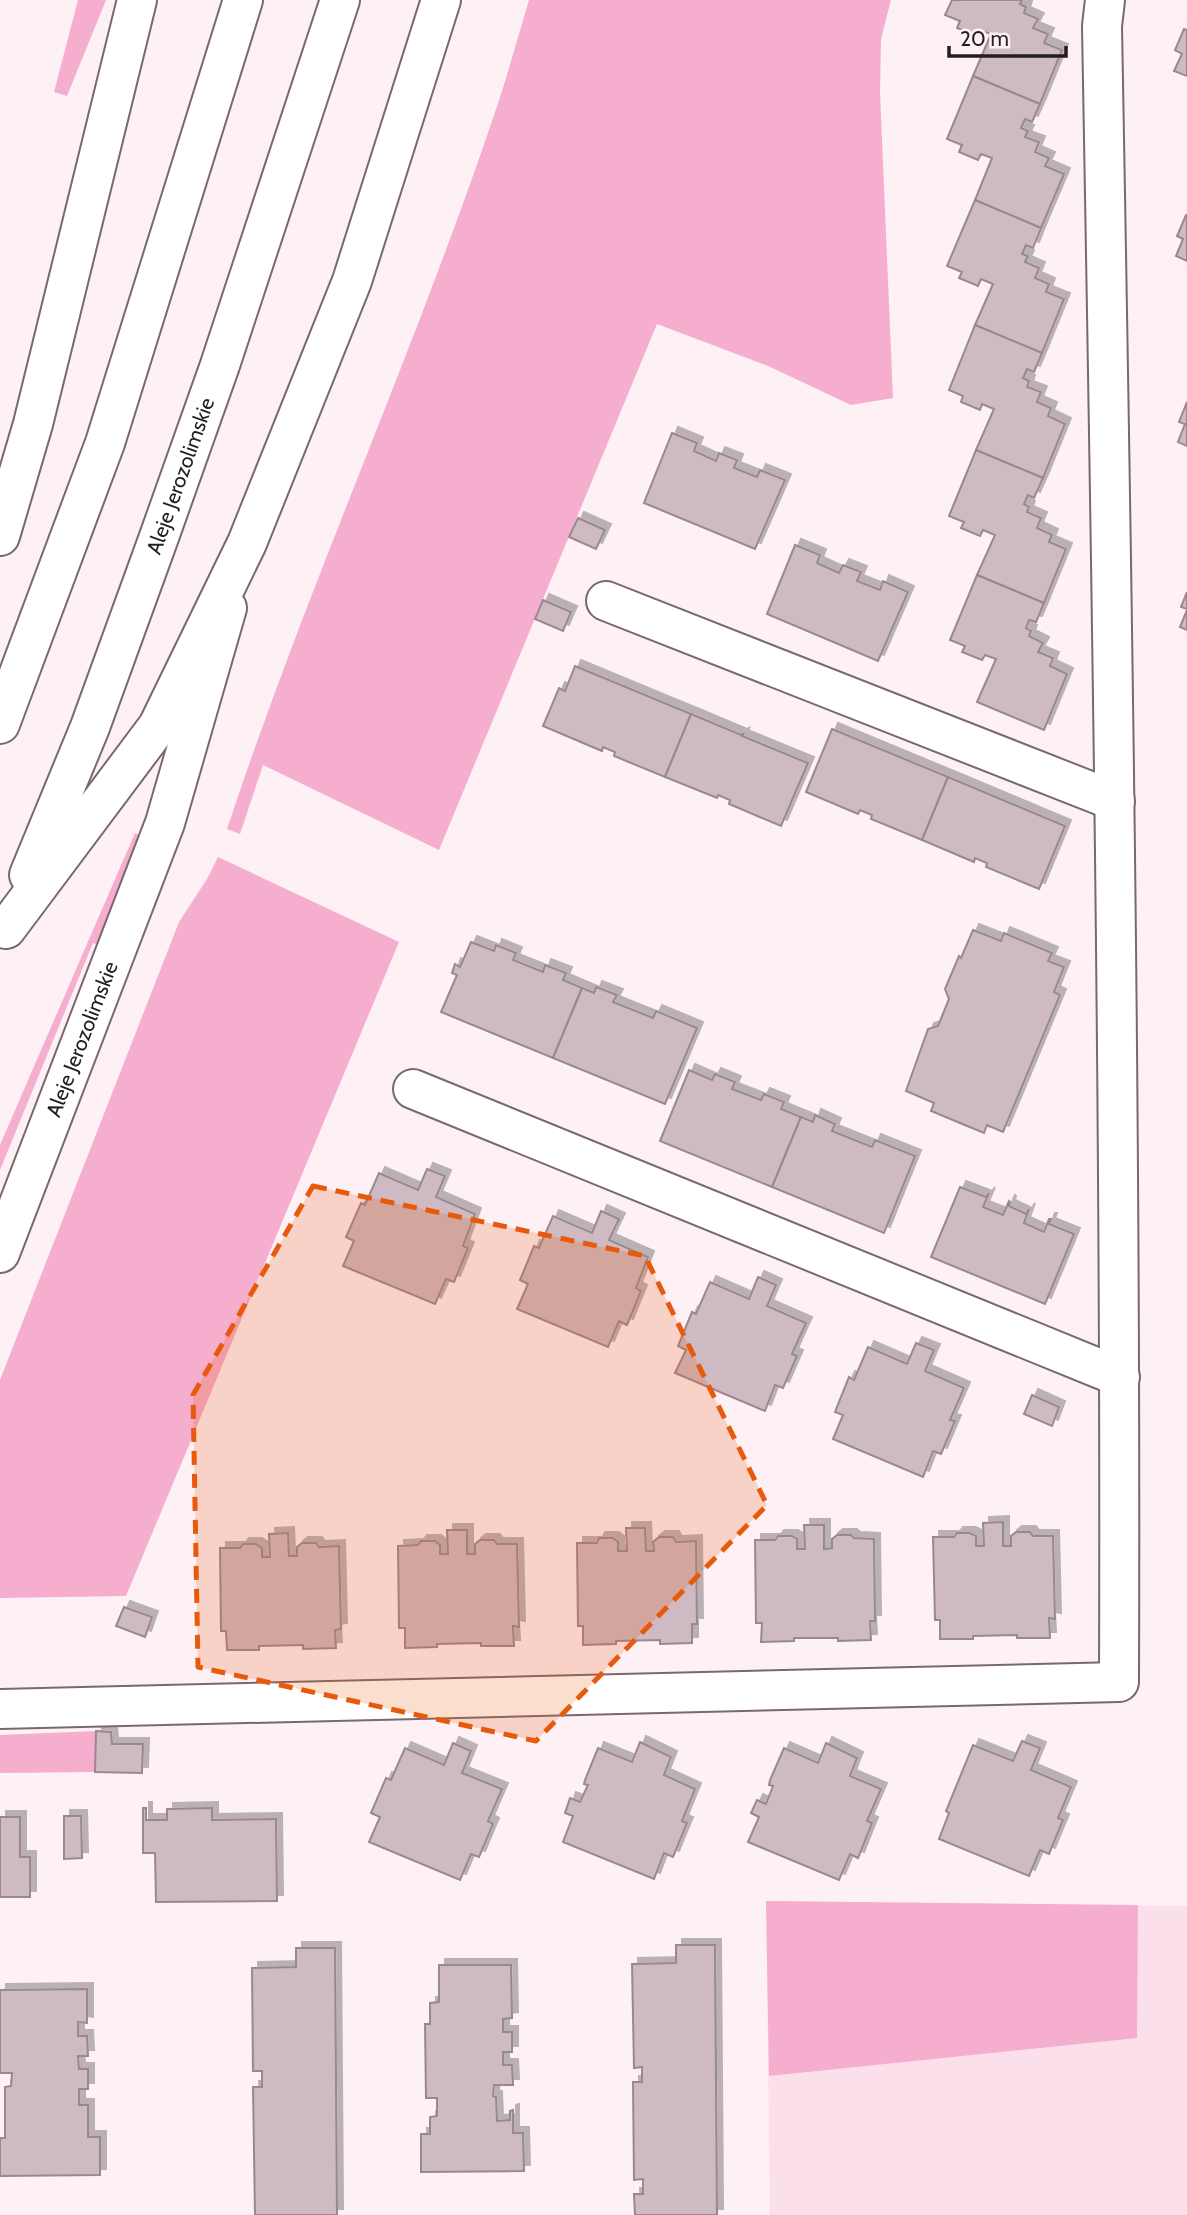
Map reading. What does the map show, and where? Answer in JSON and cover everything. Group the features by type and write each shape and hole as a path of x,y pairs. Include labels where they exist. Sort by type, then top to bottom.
{"street":[{"path":"0,536 33,424 137,0"},
{"path":"0,724 105,443 243,0"},
{"name":"Aleje Jerozolimskie","path":"3,936 90,727 159,537 224,353 340,0"},
{"path":"3,936 158,726 247,543 352,281 441,0"},
{"path":"0,1709 1119,1682 1120,1377 1115,801 1102,26 1105,0"},
{"name":"Aleje Jerozolimskie","path":"0,1253 165,823 247,543"},
{"path":"606,601 1115,801"},
{"path":"413,1089 1120,1377"}],"highlighted area":[{"path":"313,1186 645,1256 767,1505 536,1741 198,1667 193,1395"}],"shaded area":[{"path":"78,0 106,0 67,96 54,92"},
{"path":"529,0 891,0 881,39 880,93 893,398 851,405 768,366 657,324 439,850 263,765 240,834 227,829 290,651 461,210 497,106"},
{"path":"135,833 141,836 99,945 93,943 0,1170 0,1145"},
{"path":"218,857 399,942 126,1596 0,1598 0,1380 179,922"},
{"path":"96,1731 95,1772 0,1773 0,1735"},
{"path":"766,1901 1187,1906 1187,2215 770,2215"},
{"path":"766,1901 1138,1905 1137,2038 769,2076"}],"building":[{"path":"952,0 1022,0 1020,4 1026,7 1024,13 1038,19 1033,28 1048,34 1044,43 1062,50 1040,104 973,76 991,34 979,30 976,36 957,28 960,21 945,15"},
{"path":"1184,29 1187,30 1187,76 1174,71 1182,54 1175,50"},
{"path":"973,76 1040,104 1032,122 1025,119 1021,128 1028,131 1025,137 1039,142 1035,152 1049,158 1045,166 1064,174 1041,228 975,200 992,158 981,154 978,160 959,152 962,145 947,139"},
{"path":"975,200 1041,228 1033,248 1026,245 1022,254 1028,256 1025,262 1039,268 1035,278 1049,284 1046,292 1064,299 1042,353 975,325 993,284 981,279 978,286 959,278 962,272 947,266"},
{"path":"1186,215 1187,261 1176,256 1183,239 1177,236"},
{"path":"975,325 1042,353 1034,372 1027,369 1023,378 1029,381 1027,387 1041,392 1037,402 1051,408 1048,416 1065,424 1043,478 976,450 994,409 982,404 980,410 961,402 963,396 949,390"},
{"path":"1187,402 1187,446 1178,442 1185,424 1179,422"},
{"path":"672,433 697,443 694,451 716,461 719,453 737,460 734,468 757,477 760,470 785,480 755,549 644,503"},
{"path":"976,450 1043,478 1034,498 1028,495 1024,504 1029,507 1027,512 1041,518 1037,528 1052,535 1049,542 1066,549 1044,603 977,575 995,535 983,530 980,536 961,528 964,522 949,516"},
{"path":"578,518 605,530 596,549 569,537"},
{"path":"795,545 820,555 817,563 839,573 843,565 861,572 857,581 880,590 883,581 908,592 878,661 767,614"},
{"path":"977,575 1044,603 1036,622 1029,620 1026,628 1031,631 1029,636 1043,643 1038,652 1053,658 1050,666 1067,674 1044,730 977,702 996,659 985,655 982,660 962,652 965,646 950,640"},
{"path":"1187,592 1187,609 1181,607"},
{"path":"543,600 571,612 563,631 535,619"},
{"path":"1187,610 1187,630 1180,627"},
{"path":"575,666 691,714 665,777 614,756 615,752 603,747 602,751 543,726 559,688 565,691"},
{"path":"691,714 808,763 781,826 729,804 730,800 718,795 717,798 665,777"},
{"path":"832,729 948,777 922,840 871,819 872,815 860,810 858,814 806,792"},
{"path":"948,777 1065,826 1039,889 986,867 987,863 975,858 974,862 922,840"},
{"path":"973,930 1001,941 1004,933 1052,953 1048,961 1064,967 1054,992 1060,995 1003,1132 987,1125 984,1133 931,1111 934,1103 906,1091 928,1029 938,1026 949,999 945,989"},
{"path":"471,942 494,951 496,945 516,953 513,960 543,972 545,965 566,973 563,980 582,988 553,1058 441,1012 457,975 452,973 455,964 460,967"},
{"path":"596,987 617,995 613,1002 653,1018 656,1011 697,1028 665,1104 553,1058 582,988 594,993"},
{"path":"689,1070 712,1080 715,1074 735,1082 732,1089 761,1100 764,1094 784,1102 781,1109 801,1117 772,1187 660,1141"},
{"path":"815,1115 835,1124 832,1131 872,1147 875,1140 915,1156 884,1233 772,1187 801,1117 813,1122"},
{"path":"427,1169 445,1176 436,1197 475,1214 463,1246 468,1248 454,1282 446,1279 435,1304 343,1266 354,1241 346,1237 361,1203 365,1205 379,1173 418,1190"},
{"path":"960,1187 986,1197 989,1193 983,1207 1003,1215 1009,1201 1009,1206 1026,1214 1029,1209 1024,1223 1044,1232 1051,1219 1049,1224 1074,1234 1045,1304 931,1257"},
{"path":"601,1211 619,1219 609,1240 648,1257 636,1288 641,1291 627,1325 619,1321 608,1347 517,1309 528,1284 520,1280 534,1246 539,1248 553,1216 592,1233"},
{"path":"758,1277 776,1285 767,1306 806,1323 792,1354 797,1356 783,1388 775,1385 765,1411 675,1373 686,1350 678,1346 692,1312 696,1314 710,1282 749,1299"},
{"path":"916,1343 934,1350 925,1371 964,1388 950,1420 955,1421 941,1454 933,1451 923,1477 833,1439 843,1415 835,1412 849,1377 854,1380 868,1347 907,1364"},
{"path":"1032,1395 1059,1407 1052,1426 1024,1414"},
{"path":"1003,1522 1003,1546 1011,1546 1011,1536 1016,1532 1030,1532 1033,1536 1053,1536 1055,1619 1049,1618 1050,1638 1017,1638 1017,1635 940,1639 940,1620 935,1620 933,1537 954,1537 957,1533 970,1533 976,1536 976,1546 984,1546 983,1523"},
{"path":"804,1525 824,1525 824,1549 832,1548 832,1539 837,1535 874,1539 875,1621 870,1621 871,1640 794,1638 794,1641 761,1642 762,1623 756,1623 755,1540 775,1540 778,1536 792,1536 797,1539 797,1549 805,1549"},
{"path":"626,1528 645,1528 646,1551 654,1551 653,1542 659,1537 673,1537 676,1542 696,1541 697,1624 692,1624 692,1643 660,1644 660,1640 583,1645 583,1626 578,1626 577,1543 597,1543 599,1538 613,1538 618,1542 618,1551 627,1551"},
{"path":"447,1530 467,1530 467,1554 475,1554 475,1544 480,1540 494,1540 497,1544 517,1544 519,1627 513,1626 514,1646 481,1646 481,1643 405,1648 405,1628 399,1628 398,1546 435,1541 440,1545 440,1554 448,1554"},
{"path":"288,1533 289,1556 297,1556 297,1547 302,1543 316,1543 319,1547 339,1546 341,1629 335,1630 336,1648 303,1649 303,1645 259,1646 259,1650 227,1650 226,1631 221,1631 220,1548 240,1548 243,1544 256,1544 262,1548 262,1557 270,1557 269,1534"},
{"path":"124,1607 152,1617 145,1637 116,1626"},
{"path":"96,1731 111,1732 112,1744 143,1744 142,1773 95,1772"},
{"path":"1022,1741 1040,1748 1031,1770 1071,1787 1058,1818 1063,1820 1049,1854 1040,1850 1029,1876 939,1839 949,1813 946,1811 973,1745 1013,1761"},
{"path":"640,1742 671,1757 664,1775 695,1789 682,1821 687,1823 673,1857 664,1853 654,1879 563,1842 573,1816 565,1813 570,1798 580,1802 588,1785 584,1784 585,1780 598,1748 632,1762"},
{"path":"453,1743 471,1751 462,1773 502,1789 488,1821 493,1824 479,1857 471,1854 460,1880 369,1842 380,1817 371,1813 386,1778 391,1780 405,1748 444,1765"},
{"path":"826,1743 857,1758 850,1776 881,1789 867,1821 872,1823 858,1858 850,1854 839,1880 748,1842 759,1817 751,1813 757,1800 766,1804 773,1786 769,1785 770,1780 784,1748 818,1763"},
{"path":"143,1808 146,1808 146,1820 167,1820 167,1809 212,1808 212,1820 276,1819 277,1901 156,1902 155,1853 143,1853"},
{"path":"64,1816 81,1816 82,1858 64,1859"},
{"path":"0,1817 20,1817 20,1857 30,1857 30,1897 0,1897"},
{"path":"676,1945 715,1945 717,2215 635,2215 634,2194 643,2194 643,2179 634,2180 633,2082 642,2082 642,2067 634,2068 632,1964 676,1963"},
{"path":"296,1948 335,1948 337,2215 255,2215 253,2087 262,2087 262,2071 253,2071 252,1968 296,1967"},
{"path":"439,1965 511,1965 512,2018 503,2019 503,2032 512,2032 512,2052 503,2052 503,2065 512,2065 513,2085 494,2085 493,2096 496,2097 497,2121 510,2120 510,2111 513,2110 513,2133 523,2133 524,2171 421,2172 421,2134 430,2134 430,2117 437,2116 437,2098 426,2098 425,2024 430,2024 430,2003 439,2002"},
{"path":"87,1989 87,2023 78,2022 78,2036 87,2036 88,2056 78,2056 79,2069 88,2069 88,2089 79,2089 79,2105 88,2105 88,2137 100,2137 100,2175 0,2176 0,2138 5,2138 5,2087 11,2086 12,2073 0,2073 0,1990"}]}
